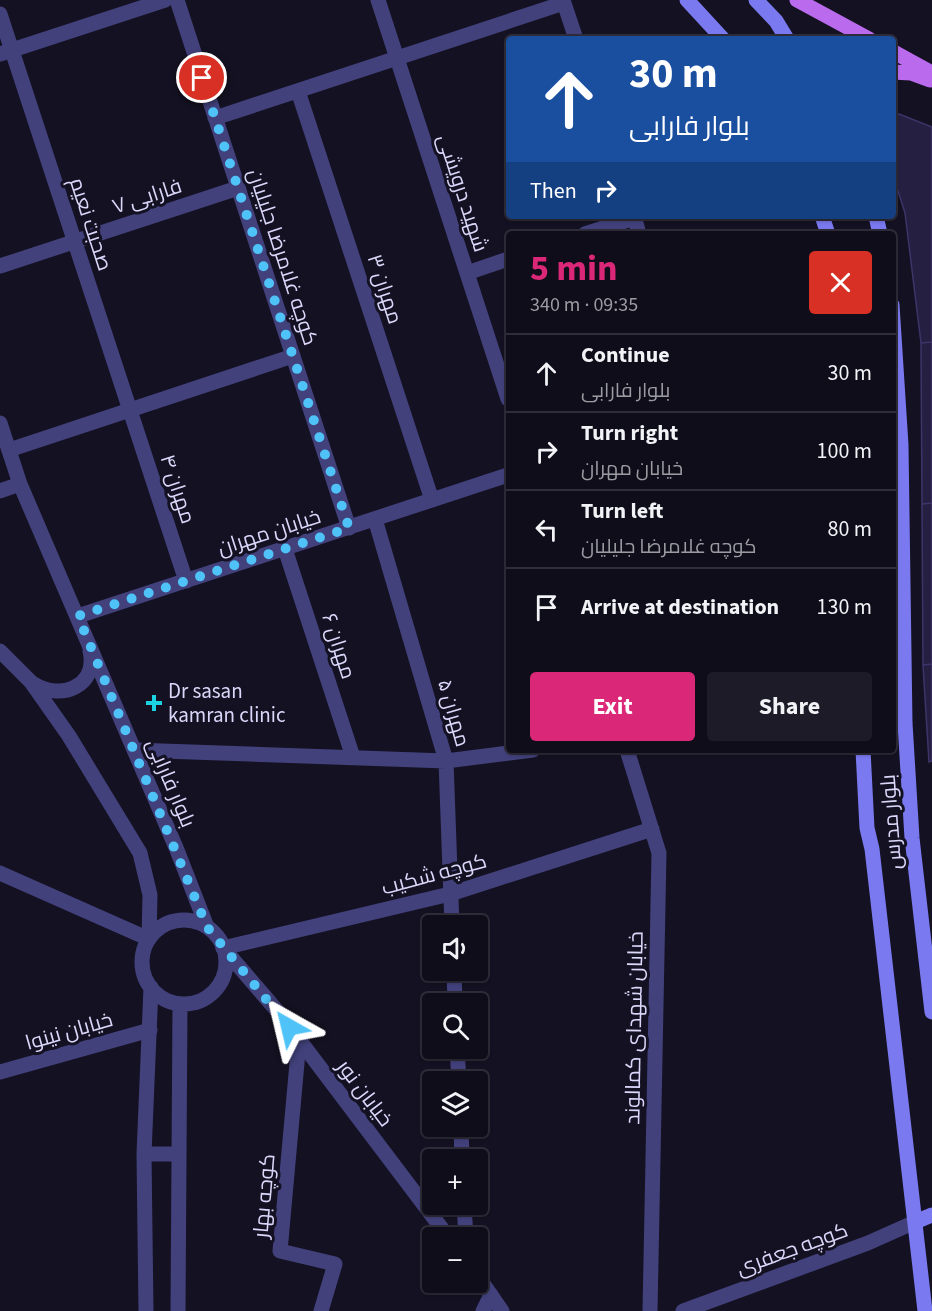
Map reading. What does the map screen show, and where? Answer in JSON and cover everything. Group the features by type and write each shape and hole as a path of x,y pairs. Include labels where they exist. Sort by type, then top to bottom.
{"main road":[{"path":"687,0 720,36"},
{"path":"756,0 776,21 785,36"},
{"path":"797,0 863,36"},
{"path":"896,53 932,73"},
{"path":"896,72 911,73 932,81"},
{"name":"بلوار مدرس","path":"896,367 901,445 906,735 912,838 932,1012"},
{"name":"بلوار مدرس","path":"863,753 867,828 872,849 888,980 925,1311"},
{"path":"915,1222 932,1215"}],"street":[{"path":"0,14 6,52 165,0"},
{"name":"کوچه غلامرضا جلیلیان","path":"177,0 349,528"},
{"name":"شهید درویشی","path":"378,0 506,393"},
{"path":"215,118 564,2 575,36"},
{"name":"صحبت نعیم","path":"6,52 74,241 130,410"},
{"name":"مهران ۳","path":"298,91 432,500"},
{"name":"فارابی ۷","path":"0,266 238,188"},
{"path":"594,231 628,219"},
{"path":"467,273 506,260"},
{"path":"9,450 293,356"},
{"name":"مهران ۴","path":"130,410 186,581"},
{"name":"بلوار فارابی","path":"0,423 20,484 78,616 207,927"},
{"name":"خیابان مهران","path":"78,616 506,477"},
{"path":"0,491 20,484"},
{"name":"مهران ۵","path":"375,519 446,760 451,915"},
{"name":"مهران ۶","path":"285,549 352,757"},
{"path":"0,651 32,682 45,691 62,693 77,687 88,674 92,658 88,642"},
{"path":"32,682 69,736 140,853 150,895 149,939 142,964 151,987 159,996 180,1004 194,1003 207,997 218,988 226,961 224,948 207,927 188,921 169,923 149,939"},
{"path":"134,750 446,760 507,753"},
{"name":"خیابان شهدای کمالوند","path":"628,753 659,853 650,1311"},
{"name":"کوچه شکیب","path":"224,948 450,894 652,829"},
{"path":"0,873 149,939"},
{"name":"خیابان نور","path":"224,948 279,1013 440,1227"},
{"path":"146,1311 144,1154 151,987"},
{"path":"178,1311 180,1004"},
{"name":"خیابان نینوا","path":"0,1072 150,1030"},
{"name":"کوچه بهار","path":"298,1041 280,1251 335,1264 321,1311"},
{"path":"144,1154 179,1154"},
{"name":"کوچه جعفری","path":"683,1311 868,1243 915,1222"},
{"path":"488,1291 502,1311"},
{"path":"483,1311 491,1295"}],"building":[{"path":"899,114 932,127 932,342 921,343 905,213 896,185 896,116"},
{"path":"932,342 932,503 922,504 921,343"},
{"path":"932,503 932,664 923,665 922,504"},
{"path":"932,664 932,761 929,762 923,665"}],"place":[{"name":"Dr sasan kamran clinic","path":"154,703"}],"route":[{"path":"202,78 349,528 78,616 207,927 217,936 224,948 289,1027"}]}
